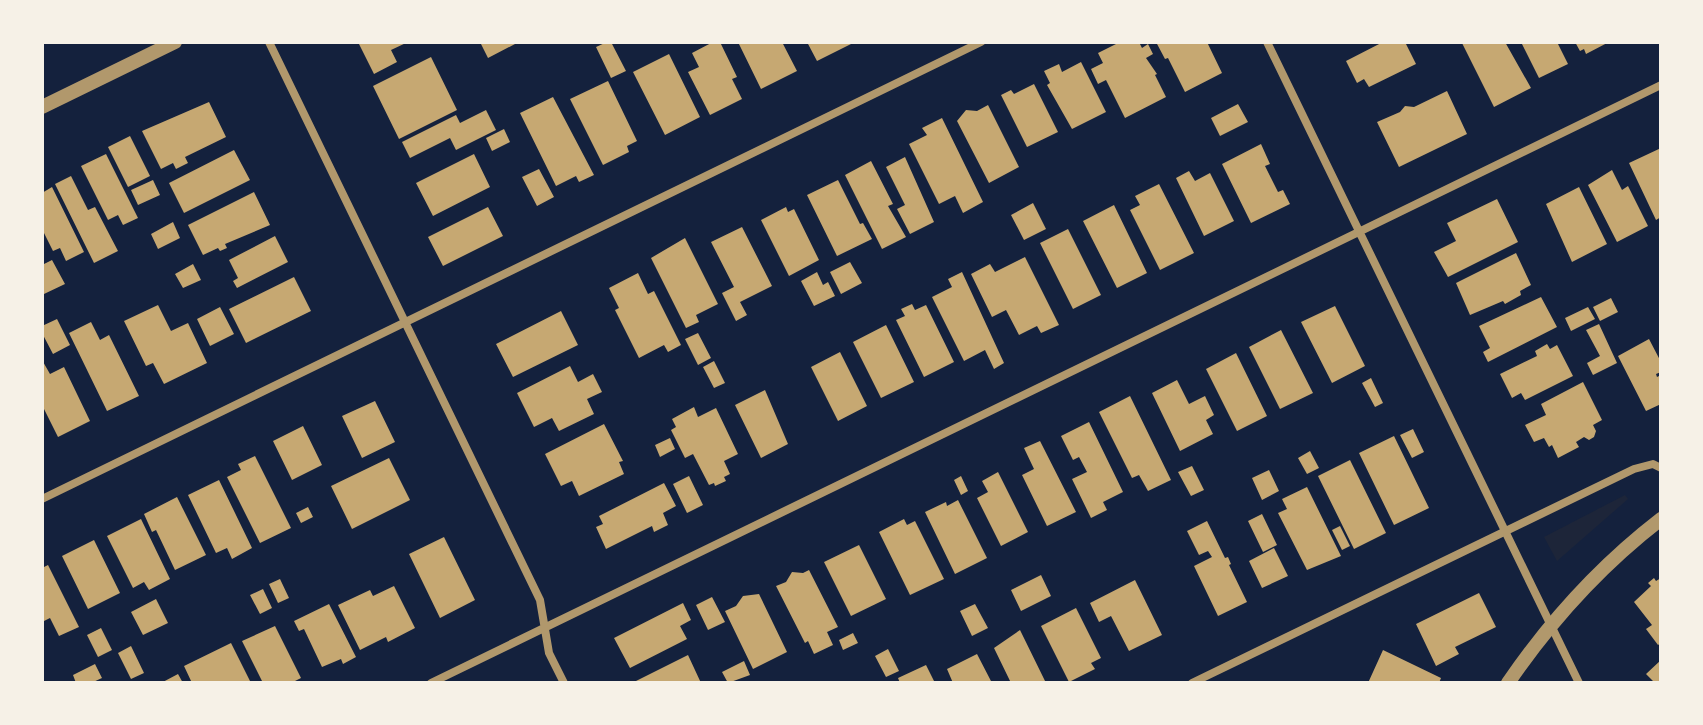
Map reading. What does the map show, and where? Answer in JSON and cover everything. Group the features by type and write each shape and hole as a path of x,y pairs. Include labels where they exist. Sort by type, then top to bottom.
{"street":[{"path":"42,107 175,42"},
{"path":"269,42 540,600 549,653 564,683"},
{"path":"42,499 981,42"},
{"path":"1267,42 1579,683"},
{"path":"431,683 1661,85"},
{"path":"1192,683 1634,469 1653,464 1661,468"},
{"path":"1508,683 1571,600 1633,540 1661,519"}],"shaded area":[{"path":"1625,495 1628,499 1557,561 1544,537"}],"building":[{"path":"358,42 408,42 391,50 397,62 374,74"},
{"path":"480,42 514,42 515,44 488,58"},
{"path":"611,42 626,71 611,78 596,47"},
{"path":"713,42 720,42 737,77 732,79 742,99 710,115 688,72 699,67 692,53"},
{"path":"738,42 782,42 797,71 761,89"},
{"path":"807,42 849,42 851,44 817,61"},
{"path":"1115,42 1139,42 1142,48 1148,44 1153,54 1146,58 1157,74 1166,97 1125,118 1106,80 1098,84 1091,69 1103,63 1098,53"},
{"path":"1156,42 1207,42 1222,73 1185,92"},
{"path":"1383,42 1405,42 1416,64 1369,87 1364,79 1357,83 1346,61"},
{"path":"1464,42 1505,42 1531,88 1494,107"},
{"path":"1521,42 1557,42 1568,64 1539,78"},
{"path":"1575,42 1609,42 1586,54"},
{"path":"669,54 700,117 665,135 633,72"},
{"path":"431,57 457,110 399,139 373,86"},
{"path":"1081,62 1106,112 1072,129 1047,85 1050,83 1044,71 1059,64 1062,72"},
{"path":"608,81 637,141 627,146 629,152 603,165 570,99"},
{"path":"1034,84 1058,132 1027,147 1001,95 1011,90 1014,94"},
{"path":"1447,91 1467,134 1399,167 1377,122 1400,112 1405,106 1414,107"},
{"path":"553,97 594,175 579,182 576,176 556,186 520,113"},
{"path":"209,102 226,137 185,157 188,163 176,169 173,163 161,169 142,131"},
{"path":"1238,104 1248,122 1220,136 1211,118"},
{"path":"988,105 1019,167 989,183 957,121 966,110 977,111"},
{"path":"486,110 496,130 456,150 450,138 410,158 402,142 456,115 460,123"},
{"path":"942,118 983,202 963,213 955,196 939,204 909,144 927,135 922,128"},
{"path":"504,129 510,142 492,151 486,138"},
{"path":"130,136 150,176 128,187 108,147"},
{"path":"1261,144 1270,164 1265,166 1278,192 1283,190 1290,204 1251,223 1222,164"},
{"path":"1661,148 1661,217 1656,220 1629,163"},
{"path":"234,150 250,180 184,213 169,183"},
{"path":"106,154 138,218 123,225 118,215 108,220 81,166"},
{"path":"474,154 490,187 433,216 416,183"},
{"path":"905,157 934,222 910,234 897,209 905,205 886,167"},
{"path":"871,161 893,204 888,206 906,237 882,249 845,175"},
{"path":"539,169 554,197 537,206 522,177"},
{"path":"1612,170 1622,190 1628,186 1648,226 1617,242 1588,185"},
{"path":"1189,171 1195,181 1210,173 1234,221 1204,236 1176,178"},
{"path":"71,176 88,210 95,207 118,251 94,263 55,184"},
{"path":"153,180 160,195 138,205 131,190"},
{"path":"838,180 860,224 863,223 872,239 837,256 807,195"},
{"path":"1159,184 1194,253 1160,270 1130,210 1140,205 1135,196"},
{"path":"52,187 84,252 66,261 60,248 53,251 42,229 42,193"},
{"path":"1579,187 1607,244 1572,262 1546,204"},
{"path":"254,192 270,225 225,244 227,248 220,251 218,248 203,255 188,225"},
{"path":"1497,199 1518,242 1448,277 1434,252 1456,241 1447,223"},
{"path":"1033,203 1046,229 1024,240 1011,215"},
{"path":"1114,205 1147,273 1117,288 1083,221"},
{"path":"488,207 503,236 443,266 428,237"},
{"path":"786,207 788,212 794,209 819,260 789,276 761,220"},
{"path":"173,222 180,238 158,249 151,234"},
{"path":"742,227 772,286 740,302 747,315 736,321 722,293 734,287 711,242"},
{"path":"1068,229 1101,295 1073,309 1040,243"},
{"path":"275,236 288,262 237,288 233,281 238,278 229,260"},
{"path":"685,238 718,304 696,315 699,322 686,328 651,258"},
{"path":"1516,253 1531,285 1505,304 1503,301 1470,315 1456,283"},
{"path":"1025,257 1059,325 1041,333 1037,326 1019,335 1006,310 992,317 971,274 990,264 995,272"},
{"path":"52,260 65,284 44,294 42,265"},
{"path":"850,262 862,283 841,294 830,272"},
{"path":"193,264 201,280 183,288 175,274"},
{"path":"817,272 823,285 828,282 835,296 814,306 801,281"},
{"path":"962,272 1004,363 994,369 985,350 964,361 932,297 952,287 948,279"},
{"path":"638,273 648,294 654,291 681,345 668,352 664,345 639,358 615,310 619,308 609,288"},
{"path":"294,277 311,311 246,343 229,309"},
{"path":"1541,297 1557,327 1488,362 1483,352 1490,348 1479,326"},
{"path":"1611,298 1618,312 1600,321 1593,307"},
{"path":"912,304 915,310 926,305 954,362 924,377 896,320 905,316 901,309"},
{"path":"158,305 171,331 188,323 207,363 164,384 153,363 146,366 124,321"},
{"path":"1335,306 1365,366 1332,383 1301,322"},
{"path":"220,307 234,334 210,346 197,319"},
{"path":"1588,307 1595,319 1571,331 1565,318"},
{"path":"561,311 578,345 513,377 496,344"},
{"path":"57,319 70,345 53,354 42,333 42,326"},
{"path":"91,322 100,340 109,335 139,396 107,411 69,333"},
{"path":"1599,324 1617,363 1593,375 1587,363 1600,356 1586,330"},
{"path":"886,325 914,382 881,398 853,342"},
{"path":"1281,330 1313,393 1280,409 1249,347"},
{"path":"698,333 711,358 698,365 685,339"},
{"path":"1649,339 1661,362 1661,372 1656,374 1657,377 1661,375 1661,404 1646,411 1618,356"},
{"path":"1547,344 1550,349 1557,345 1573,376 1525,400 1521,393 1512,398 1500,374 1537,356 1535,351"},
{"path":"840,352 867,406 838,421 811,367"},
{"path":"1236,353 1267,416 1237,431 1206,369"},
{"path":"42,360 50,374 64,367 90,421 58,437 42,405"},
{"path":"714,361 725,383 714,388 703,367"},
{"path":"570,366 578,382 593,374 602,392 587,399 594,414 559,431 552,418 534,427 517,393"},
{"path":"1371,378 1383,403 1375,407 1362,383"},
{"path":"1177,380 1189,404 1205,396 1214,415 1206,420 1213,434 1180,451 1152,393"},
{"path":"1583,382 1602,420 1593,425 1596,431 1594,437 1589,440 1584,437 1576,442 1579,447 1558,458 1552,445 1549,447 1544,438 1534,442 1525,425 1546,415 1541,404"},
{"path":"765,390 788,444 761,458 735,405"},
{"path":"1130,396 1171,480 1148,491 1139,475 1132,478 1099,412"},
{"path":"375,401 395,442 362,458 342,416"},
{"path":"694,407 698,417 716,408 738,454 724,461 730,474 724,477 726,481 715,486 714,483 709,485 693,454 685,458 671,430 676,427 672,419"},
{"path":"1089,422 1123,492 1103,502 1107,510 1091,518 1072,479 1087,472 1079,457 1073,460 1061,436"},
{"path":"604,424 623,461 619,462 624,474 579,496 572,481 561,486 545,454"},
{"path":"303,426 322,465 292,480 273,441"},
{"path":"1413,429 1424,452 1412,458 1400,435"},
{"path":"1394,436 1429,508 1394,525 1359,453"},
{"path":"670,438 675,449 660,457 655,445"},
{"path":"1040,441 1076,512 1047,526 1022,475 1034,469 1024,448"},
{"path":"1310,451 1319,468 1307,474 1298,458"},
{"path":"255,456 291,528 260,543 227,477 241,470 238,464"},
{"path":"389,458 410,500 352,529 331,486"},
{"path":"1350,460 1386,533 1354,549 1318,476"},
{"path":"1192,466 1204,490 1191,496 1178,472"},
{"path":"1269,470 1279,491 1262,500 1252,478"},
{"path":"998,472 1028,532 1001,546 977,498 988,492 982,481"},
{"path":"689,476 703,505 687,513 673,484"},
{"path":"961,476 968,491 961,495 954,480"},
{"path":"219,480 252,548 232,559 227,548 216,553 188,495"},
{"path":"664,483 676,506 663,513 668,525 654,532 652,526 606,549 596,527 603,524 599,516"},
{"path":"1307,487 1341,556 1307,570 1278,513 1287,509 1282,499"},
{"path":"177,497 206,555 175,570 156,530 152,532 144,514"},
{"path":"958,500 987,558 955,574 925,512"},
{"path":"308,507 313,517 301,523 296,513"},
{"path":"1262,514 1277,545 1263,552 1248,521"},
{"path":"141,519 170,579 149,590 144,582 133,588 107,536"},
{"path":"904,519 907,525 915,521 944,579 910,595 879,532"},
{"path":"1207,521 1225,558 1228,557 1247,602 1218,616 1194,566 1212,557 1208,551 1199,555 1187,531"},
{"path":"1340,526 1350,546 1342,550 1332,530"},
{"path":"444,537 475,600 440,618 409,554"},
{"path":"94,540 120,593 88,609 62,556"},
{"path":"859,545 886,599 851,616 824,562"},
{"path":"1274,548 1288,576 1262,588 1249,561"},
{"path":"48,565 79,627 59,636 50,618 42,622 42,568"},
{"path":"809,570 838,627 827,632 833,645 814,654 808,641 805,643 776,586 786,582 792,572"},
{"path":"1041,575 1051,596 1021,611 1011,590"},
{"path":"1654,578 1656,581 1661,578 1661,643 1658,645 1646,629 1652,625 1634,602 1651,586 1648,583"},
{"path":"280,579 289,598 278,603 269,584"},
{"path":"1135,580 1162,635 1129,651 1111,616 1099,622 1090,603"},
{"path":"394,586 415,628 388,642 386,637 360,650 338,605 370,590 373,596"},
{"path":"263,589 272,608 260,614 250,595"},
{"path":"1479,593 1496,627 1455,647 1459,654 1436,666 1416,624"},
{"path":"759,594 787,652 753,669 725,611 736,606 743,596"},
{"path":"712,597 725,622 708,630 696,605"},
{"path":"156,599 168,623 143,635 131,612"},
{"path":"683,603 691,620 680,626 687,639 630,668 614,638"},
{"path":"329,604 356,657 343,664 341,659 322,667 304,629 299,631 294,621"},
{"path":"975,604 988,628 972,636 960,611"},
{"path":"1076,608 1101,658 1091,663 1095,669 1069,682 1041,626"},
{"path":"275,626 301,678 291,683 263,683 242,641"},
{"path":"101,628 112,650 98,657 87,635"},
{"path":"1020,630 1046,683 1011,683 994,648"},
{"path":"853,633 858,643 843,650 839,640"},
{"path":"231,643 251,683 192,683 184,666"},
{"path":"131,646 144,673 131,679 118,653"},
{"path":"888,649 899,671 886,677 875,656"},
{"path":"1383,650 1441,678 1439,683 1368,683"},
{"path":"977,654 992,683 953,683 947,669"},
{"path":"688,655 701,683 632,683"},
{"path":"1661,660 1661,683 1655,683 1646,674"},
{"path":"744,661 750,675 728,683 722,672"},
{"path":"95,664 102,678 91,683 76,683 73,675"},
{"path":"926,665 935,683 900,683 898,678"},
{"path":"178,674 183,683 161,683"}]}
